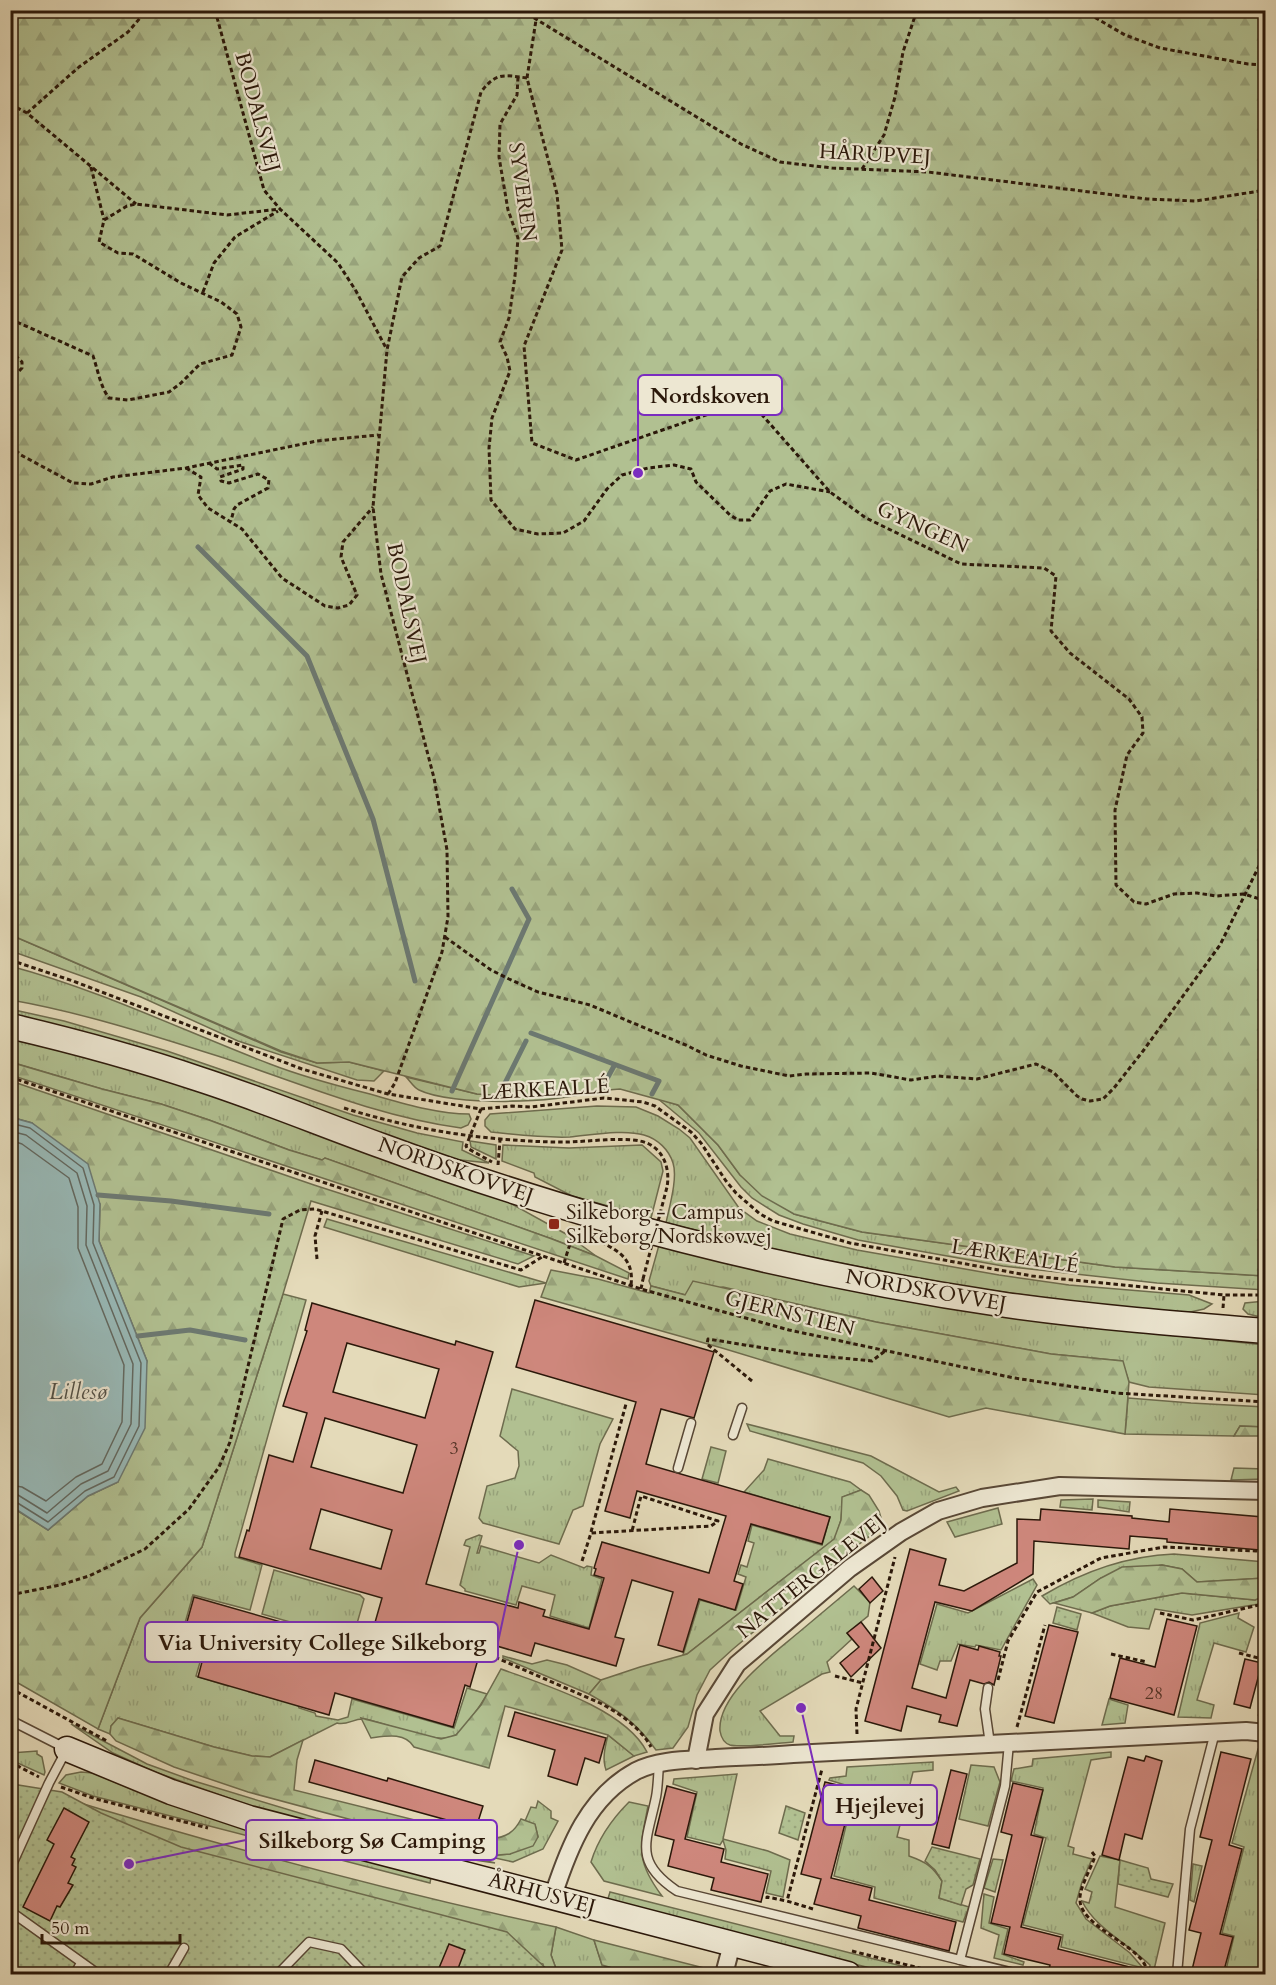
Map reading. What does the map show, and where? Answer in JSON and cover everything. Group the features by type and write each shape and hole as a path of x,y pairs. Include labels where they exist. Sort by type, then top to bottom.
{"street":[{"name":"NORDSKOVVEJ","path":"10,1026 147,1062 235,1091 385,1147 514,1190 607,1219 714,1248 882,1284 1005,1304 1123,1319 1266,1331"},
{"name":"NATTERGALEVEJ","path":"696,1760 705,1714 737,1664 850,1568 901,1532 938,1511 982,1498 1060,1486 1266,1491"},
{"path":"553,1896 579,1830 596,1804 610,1790 656,1759 696,1760 1215,1732 1260,1732"},
{"name":"ÅRHUSVEJ","path":"67,1749 171,1792 249,1818 732,1944 849,1963"},
{"path":"724,1974 732,1944"}],"lane":[{"path":"733,1435 742,1408"},
{"path":"678,1468 691,1423"},
{"path":"988,1688 985,1709 990,1744"},
{"path":"10,1720 67,1749 10,1869"},
{"path":"1177,1974 1190,1829 1215,1732"},
{"path":"960,1960 1005,1786 1011,1743"},
{"path":"656,1759 657,1794 645,1839 646,1851 651,1867 669,1886 677,1890 1018,1974"},
{"path":"10,1911 98,1974"},
{"path":"278,1974 309,1942 342,1949 363,1974"},
{"path":"169,1974 184,1948"},
{"path":"75,1974 81,1963"}],"path":[{"path":"27,113 79,67 128,32 147,10"},
{"name":"BODALSVEJ","path":"215,10 264,190 280,209 338,263 356,291 387,350 373,507 381,574 434,778 447,850 448,917 442,952 395,1083 388,1094"},
{"name":"HÅRUPVEJ","path":"521,10 741,144 780,162 832,168 928,172 1147,199 1196,201 1266,190"},
{"path":"862,169 884,135 895,97 903,52 917,10"},
{"path":"1082,10 1125,35 1160,48 1248,64 1266,64"},
{"path":"536,20 528,78 557,194 562,250 524,346 532,443 576,460 749,400 830,492"},
{"path":"387,350 402,277 419,258 440,246 482,92 490,80 501,76 528,78"},
{"name":"SYVEREN","path":"518,77 517,95 500,124 499,146 508,210 518,238 509,318 500,342 510,371 492,418 489,448 491,500 501,514 515,529 537,534 563,533 584,521 607,489 622,475 648,468 674,465 691,469 696,482 738,520 750,519 770,491 786,484 830,492"},
{"path":"10,104 27,113 136,204"},
{"path":"10,319 93,356 103,389 109,398 128,400 169,392 200,364 232,355 241,327 237,314 221,302 181,284 133,254 118,253 99,242 104,220 91,166"},
{"path":"104,220 127,206 136,204 226,215 280,209"},
{"path":"203,292 214,263 235,237 280,209"},
{"path":"10,350 22,362 22,368 10,375"},
{"path":"10,445 21,455 73,483 91,484 113,477 186,468 317,441 378,435"},
{"path":"209,463 217,469 243,465 243,469 220,477 221,481 229,483 258,474 269,480 268,488 237,505 231,521"},
{"path":"186,468 201,477 198,495 208,508 242,530 282,578 325,606 338,608 349,605 357,595 341,556 343,542 373,507"},
{"name":"GYNGEN","path":"830,492 866,518 961,564 1044,568 1056,576 1051,631 1070,653 1129,699 1142,717 1143,733 1127,755 1115,810 1116,885 1134,902 1146,904 1174,894 1197,893 1216,896 1244,894"},
{"path":"445,937 491,970 508,979 538,992 590,1005 706,1055 741,1066 789,1076 871,1073 911,1080 938,1076 977,1079 1036,1064 1053,1072 1077,1096 1090,1101 1103,1099 1109,1094 1211,959 1266,852"},
{"path":"1244,894 1266,901"},
{"path":"1266,936 1262,988 1266,1004"},
{"name":"LÆRKEALLÉ","path":"10,960 73,981 302,1069 388,1094 481,1109 531,1107 604,1098 643,1102 655,1106 691,1132 731,1187 760,1214 773,1221 850,1243 1032,1276 1224,1294 1266,1295"},
{"name":"GJERNSTIEN","path":"10,1077 640,1288 789,1330 1014,1378 1116,1393 1266,1402"},
{"path":"481,1109 475,1127 468,1136 466,1146 507,1168"},
{"path":"468,1136 566,1142 628,1140 646,1142 660,1153 666,1163 667,1187 640,1288"},
{"path":"498,1162 500,1139"},
{"path":"10,1595 60,1585 89,1576 145,1549 189,1509 219,1467 230,1442 283,1219 300,1210 315,1209 521,1270 543,1256"},
{"path":"317,1258 315,1236 322,1211"},
{"path":"564,1228 582,1234"},
{"path":"564,1263 574,1232"},
{"path":"597,1240 627,1260 632,1273 631,1285"},
{"path":"752,1381 707,1344 708,1339 801,1354 872,1361 885,1352"},
{"path":"582,1561 626,1404"},
{"path":"591,1533 632,1531 711,1526 718,1521 641,1496 632,1531"},
{"path":"988,1688 996,1689 1008,1641 1037,1592 1101,1558 1164,1546 1256,1551 1266,1549"},
{"path":"858,1751 856,1709 892,1568"},
{"path":"1160,1613 1193,1620 1259,1605 1266,1607"},
{"path":"1011,1743 1045,1625"},
{"path":"1239,1653 1266,1660"},
{"path":"488,1654 600,1703 615,1712 646,1739 656,1759"},
{"path":"1111,1654 1147,1662"},
{"path":"835,1676 863,1683"},
{"path":"10,1688 96,1736 116,1744"},
{"path":"1260,1732 1266,1692"},
{"path":"817,1910 787,1901 827,1752"},
{"path":"10,1762 49,1783"},
{"path":"1092,1852 1095,1856 1079,1899 1081,1907 1091,1921 1145,1964 1147,1974"},
{"path":"849,1963 943,1974"}],"green space":[{"path":"11,10 1265,11 1265,1276 1115,1267 862,1232 794,1214 762,1196 740,1175 718,1145 678,1105 620,1089 506,1096 477,1094 349,1062 317,1063 281,1051 11,935"},
{"path":"11,935 281,1052 317,1063 349,1062 384,1071 374,1081 357,1080 238,1041 141,997 11,951"},
{"path":"10,966 109,999 294,1072 417,1107 469,1114 471,1119 468,1125 461,1128 373,1109 149,1034 11,1000"},
{"path":"10,1009 64,1021 167,1051 353,1115 417,1133 463,1142 462,1150 489,1163 451,1159 233,1079 123,1044 11,1015"},
{"path":"10,1038 154,1075 508,1202 566,1234 596,1256 325,1158 322,1160 289,1150 161,1104 11,1062"},
{"path":"10,1062 161,1104 289,1150 322,1160 325,1158 596,1256 629,1273 628,1279 11,1075"},
{"path":"406,1077 477,1094 506,1096 592,1091 556,1099 479,1101 434,1095 417,1089"},
{"path":"11,1081 314,1185 534,1256 518,1264 311,1201 202,1547 140,1618 98,1729 11,1679 10,1506 48,1530 88,1496 118,1482 147,1361 99,1241 100,1204 32,1123 11,1117"},
{"path":"657,1098 678,1105 718,1145 740,1175 794,1214 862,1232 1115,1267 1265,1276 1265,1290 1157,1283 1003,1266 858,1240 803,1224 779,1215 752,1198 699,1133"},
{"path":"597,1106 636,1107 658,1116 679,1129 690,1138 739,1208 757,1221 790,1234 857,1250 999,1275 1069,1285 1189,1295 1212,1304 1204,1309 1186,1313 1098,1305 939,1283 778,1250 666,1223 674,1169 669,1154 654,1139 627,1132 570,1137 530,1136 491,1132 485,1126 485,1120 490,1114"},
{"path":"470,1141 496,1145 496,1159 471,1147"},
{"path":"503,1145 569,1148 642,1145 661,1162 663,1171 651,1218 572,1196 535,1177 534,1173 502,1161"},
{"path":"327,1219 546,1283 519,1287 324,1227"},
{"path":"659,1245 1092,1327 1265,1345 1265,1395 1149,1387 1129,1382 1122,1361 1051,1354 876,1322 723,1287 686,1295 651,1286 649,1281"},
{"path":"551,1270 598,1279 649,1293 651,1286 685,1295 693,1281 876,1322 1051,1354 1123,1361 1129,1382 1125,1434 986,1408 949,1417 722,1348 541,1297"},
{"path":"283,1294 306,1300 235,1553 235,1557 262,1565 250,1610 193,1595 181,1637 205,1645 196,1676 228,1686 237,1654 257,1660 249,1692 298,1705 299,1708 315,1713 316,1716 338,1720 348,1717 352,1699 454,1728 467,1688 487,1694 456,1735 447,1738 424,1736 360,1719 344,1724 337,1723 270,1757 252,1756 214,1747 118,1718 111,1726 110,1734 98,1729 140,1618 202,1547"},
{"path":"1265,1301 1265,1318 1248,1314 1243,1309 1245,1303"},
{"path":"512,1389 613,1419 600,1444 583,1506 573,1510 559,1544 483,1523 479,1518 487,1486 515,1478 519,1466 518,1451 500,1436"},
{"path":"1128,1398 1265,1407 1265,1427 1240,1426 1234,1436 1125,1434"},
{"path":"747,1424 871,1456 939,1492 956,1487 959,1491 907,1511 903,1510 897,1496 881,1476 863,1463 750,1431"},
{"path":"1240,1426 1265,1427 1265,1436 1234,1436"},
{"path":"711,1447 726,1451 718,1483 702,1479"},
{"path":"768,1459 850,1482 861,1490 843,1497 841,1520 835,1539 683,1655 700,1600 736,1610 746,1577 738,1574 741,1565 747,1567 754,1543 748,1541 752,1525 822,1545 830,1517 744,1492 764,1470"},
{"path":"1234,1468 1265,1469 1265,1479 1231,1480"},
{"path":"861,1490 869,1495 879,1511 882,1521 878,1530 710,1670 697,1695 688,1727 673,1748 656,1750 626,1718 589,1694 601,1680 687,1654 834,1539 841,1520 842,1497"},
{"path":"1093,1499 1092,1510 1060,1507 1061,1500"},
{"path":"1098,1500 1130,1502 1129,1512 1098,1507"},
{"path":"998,1508 1002,1524 955,1537 947,1522"},
{"path":"482,1536 477,1553 481,1546 539,1563 551,1555 584,1568 592,1567 591,1575 602,1579 589,1628 550,1616 555,1595 522,1586 516,1605 465,1591 460,1585 470,1547 464,1545 466,1540"},
{"path":"1174,1554 1265,1562 1265,1578 1197,1582 1182,1569 1162,1565 1101,1578 1073,1597 1050,1604 1042,1596 1057,1587 1105,1567 1139,1558"},
{"path":"1162,1565 1182,1569 1197,1582 1265,1578 1265,1596 1255,1600 1182,1593 1110,1606 1092,1613 1054,1603 1073,1597 1122,1567"},
{"path":"274,1570 360,1595 364,1599 354,1634 335,1626 332,1634 262,1614"},
{"path":"1033,1579 1037,1585 1001,1650 958,1644 951,1661 940,1661 937,1670 920,1664 937,1604 968,1613"},
{"path":"854,1586 870,1602 868,1616 847,1633 852,1639 827,1662 830,1672 822,1674 760,1711 780,1736 794,1736 793,1742 742,1746 726,1743 720,1731 721,1717 727,1703 748,1676"},
{"path":"1182,1593 1255,1600 1265,1596 1265,1603 1192,1615 1155,1609 1149,1629 1128,1627 1092,1613 1110,1606"},
{"path":"1057,1607 1081,1614 1077,1630 1053,1623"},
{"path":"1239,1613 1238,1618 1254,1627 1246,1652 1214,1643 1197,1700 1214,1705 1211,1718 1178,1717 1200,1623"},
{"path":"503,1656 532,1664 547,1660 567,1665 601,1680 589,1694 503,1658"},
{"path":"501,1669 561,1691 603,1711 621,1723 636,1737 647,1752 634,1756 608,1735 505,1706 489,1768 414,1747 406,1739 400,1737 371,1738 361,1718 441,1739 456,1735 481,1705"},
{"path":"1109,1699 1128,1705 1125,1723 1102,1725"},
{"path":"118,1718 252,1756 270,1757 303,1740 297,1760 294,1790 491,1839 509,1834 521,1819 535,1824 538,1837 533,1846 510,1854 486,1856 248,1792 174,1767 116,1741 110,1734 111,1726"},
{"path":"71,1724 147,1764 194,1781 316,1818 495,1863 454,1857 346,1832 257,1808 155,1772 113,1753"},
{"path":"608,1735 634,1756 606,1770 604,1757"},
{"path":"1258,1749 1266,1750 1265,1974 1225,1974 1234,1936 1222,1933 1244,1847 1232,1843"},
{"path":"37,1751 37,1754 42,1757 44,1775 11,1760 11,1753"},
{"path":"1111,1752 1111,1757 1091,1760 1068,1846 1074,1848 1073,1854 1092,1859 1076,1903 1086,1919 1130,1953 1143,1968 1061,1947 1063,1935 1023,1925 1046,1838 1034,1834 1043,1788 1011,1781 1014,1769 1032,1766 1033,1759"},
{"path":"933,1762 933,1770 913,1772 897,1837 909,1840 909,1856 928,1865 942,1881 939,1898 969,1907 963,1922 874,1898 875,1887 834,1876 855,1788 829,1780 830,1778 846,1776 847,1767"},
{"path":"971,1765 994,1767 1000,1782 988,1826 959,1819"},
{"path":"81,1772 93,1773 134,1790 431,1877 430,1883 93,1796 59,1783 66,1775"},
{"path":"737,1774 723,1839 768,1851 790,1860 783,1897 766,1893 771,1871 725,1859 726,1850 723,1840 720,1845 687,1837 697,1792 673,1784 674,1779"},
{"path":"12,1784 62,1792 101,1813 181,1847 507,1932 552,1974 11,1974 10,1786"},
{"path":"57,1796 305,1867 556,1927 551,1955 558,1974 545,1974 543,1964 507,1953 433,1962"},
{"path":"538,1801 551,1811 551,1818 558,1821 543,1849 513,1862 486,1856 510,1854 538,1837 535,1825 525,1821 531,1807 536,1808"},
{"path":"629,1802 648,1806 642,1853 647,1873 662,1896 604,1881 591,1862 606,1830"},
{"path":"786,1806 805,1813 798,1840 779,1833"},
{"path":"932,1847 980,1859 973,1885 966,1889 961,1905 939,1898 942,1881 925,1861"},
{"path":"1100,1856 1120,1860 1115,1907 1165,1923 1153,1974 1149,1974 1150,1965 1103,1927 1082,1901 1089,1903 1092,1892 1085,1889"},
{"path":"993,1859 1003,1860 995,1892 984,1888"},
{"path":"1120,1860 1148,1868 1151,1879 1173,1884 1168,1897 1118,1884"},
{"path":"1193,1864 1202,1866 1194,1902 1190,1900"},
{"path":"610,1892 933,1974 894,1974 607,1902"},
{"path":"984,1894 994,1897 989,1923 1008,1929 1002,1954 1024,1962 1023,1965 994,1958 999,1935 981,1928"},
{"path":"556,1927 594,1940 602,1965 633,1974 558,1974 551,1955"},
{"path":"594,1940 716,1971 715,1974 633,1974 602,1965"}],"water":[{"name":"Lillesø","path":"10,1117 32,1123 88,1164 100,1204 99,1241 147,1361 145,1428 118,1482 88,1496 48,1530 11,1506"}],"building":[{"path":"535,1300 714,1352 694,1418 661,1409 646,1464 830,1517 822,1544 751,1524 734,1581 743,1584 735,1610 699,1599 683,1652 658,1645 673,1592 632,1580 615,1637 624,1639 616,1666 535,1643 531,1656 483,1642 470,1687 465,1685 453,1727 335,1693 329,1715 198,1677 207,1643 183,1636 194,1597 368,1647 382,1598 239,1557 247,1530 249,1531 269,1455 293,1462 307,1413 283,1406 307,1331 305,1330 312,1303 455,1345 456,1341 493,1352 426,1584 518,1608 519,1602 545,1610 543,1616 589,1629 604,1578 594,1575 602,1542 709,1573 726,1516 637,1491 630,1518 605,1511 636,1402 516,1367","holes":["347,1343 439,1369 425,1418 333,1392","325,1418 417,1445 403,1493 311,1467","321,1509 392,1530 381,1569 310,1549"]},
{"path":"1041,1509 1132,1516 1132,1518 1169,1522 1170,1509 1263,1517 1266,1519 1266,1536 1261,1536 1260,1550 1167,1542 1167,1539 1130,1536 1129,1549 1034,1541 1033,1574 972,1611 935,1602 912,1688 946,1698 960,1645 978,1650 979,1646 1000,1652 999,1656 1001,1656 994,1685 989,1682 984,1684 970,1680 957,1726 939,1722 941,1715 907,1706 901,1731 865,1721 910,1549 946,1559 939,1585 964,1591 1017,1563 1017,1519 1040,1520"},
{"path":"872,1577 883,1591 870,1603 859,1589"},
{"path":"1167,1619 1197,1626 1174,1715 1110,1698 1120,1658 1155,1667"},
{"path":"861,1622 881,1648 851,1677 840,1663 859,1647 847,1633"},
{"path":"1049,1625 1078,1632 1054,1723 1025,1716"},
{"path":"1245,1659 1262,1663 1250,1708 1234,1704"},
{"path":"515,1712 606,1738 599,1763 585,1758 577,1785 548,1776 555,1750 508,1736"},
{"path":"1221,1752 1251,1759 1229,1845 1242,1849 1220,1934 1233,1937 1223,1974 1191,1974 1201,1933 1189,1930 1212,1840 1200,1837"},
{"path":"1146,1756 1162,1761 1142,1839 1125,1834 1119,1860 1102,1855 1128,1757 1144,1761"},
{"path":"315,1760 387,1781 388,1778 483,1806 476,1828 309,1782"},
{"path":"951,1770 967,1774 949,1848 932,1844"},
{"path":"825,1782 854,1789 831,1878 872,1888 869,1900 956,1922 949,1951 858,1928 861,1916 814,1904 821,1879 801,1874"},
{"path":"1013,1783 1043,1790 1031,1835 1043,1838 1021,1927 1061,1937 1058,1949 1138,1969 1138,1974 1048,1974 1050,1965 1004,1954 1010,1927 991,1923 1012,1835 1001,1832"},
{"path":"667,1786 696,1794 685,1839 724,1849 721,1862 768,1874 761,1902 711,1890 714,1878 668,1866 674,1840 655,1835"},
{"path":"64,1808 89,1822 71,1857 75,1859 72,1865 76,1867 68,1883 73,1885 60,1907 57,1906 50,1921 23,1907 54,1844 47,1840"},
{"path":"449,1944 465,1950 456,1974 439,1968"}],"waterway":[{"path":"198,547 307,656 373,819 415,981"},
{"path":"452,1091 529,919 512,889"},
{"path":"531,1033 659,1081 652,1094"},
{"path":"499,1095 526,1041"},
{"path":"603,1086 614,1066"},
{"path":"98,1195 171,1201 269,1214"},
{"path":"138,1336 190,1330 245,1340"}],"place":[{"name":"Nordskoven","path":"638,473"},
{"name":"Silkeborg - Campus Silkeborg/Nordskovvej","path":"554,1224"},
{"name":"Via University College Silkeborg","path":"519,1545"},
{"name":"Hjejlevej","path":"801,1708"},
{"name":"Silkeborg Sø Camping","path":"129,1864"}]}
